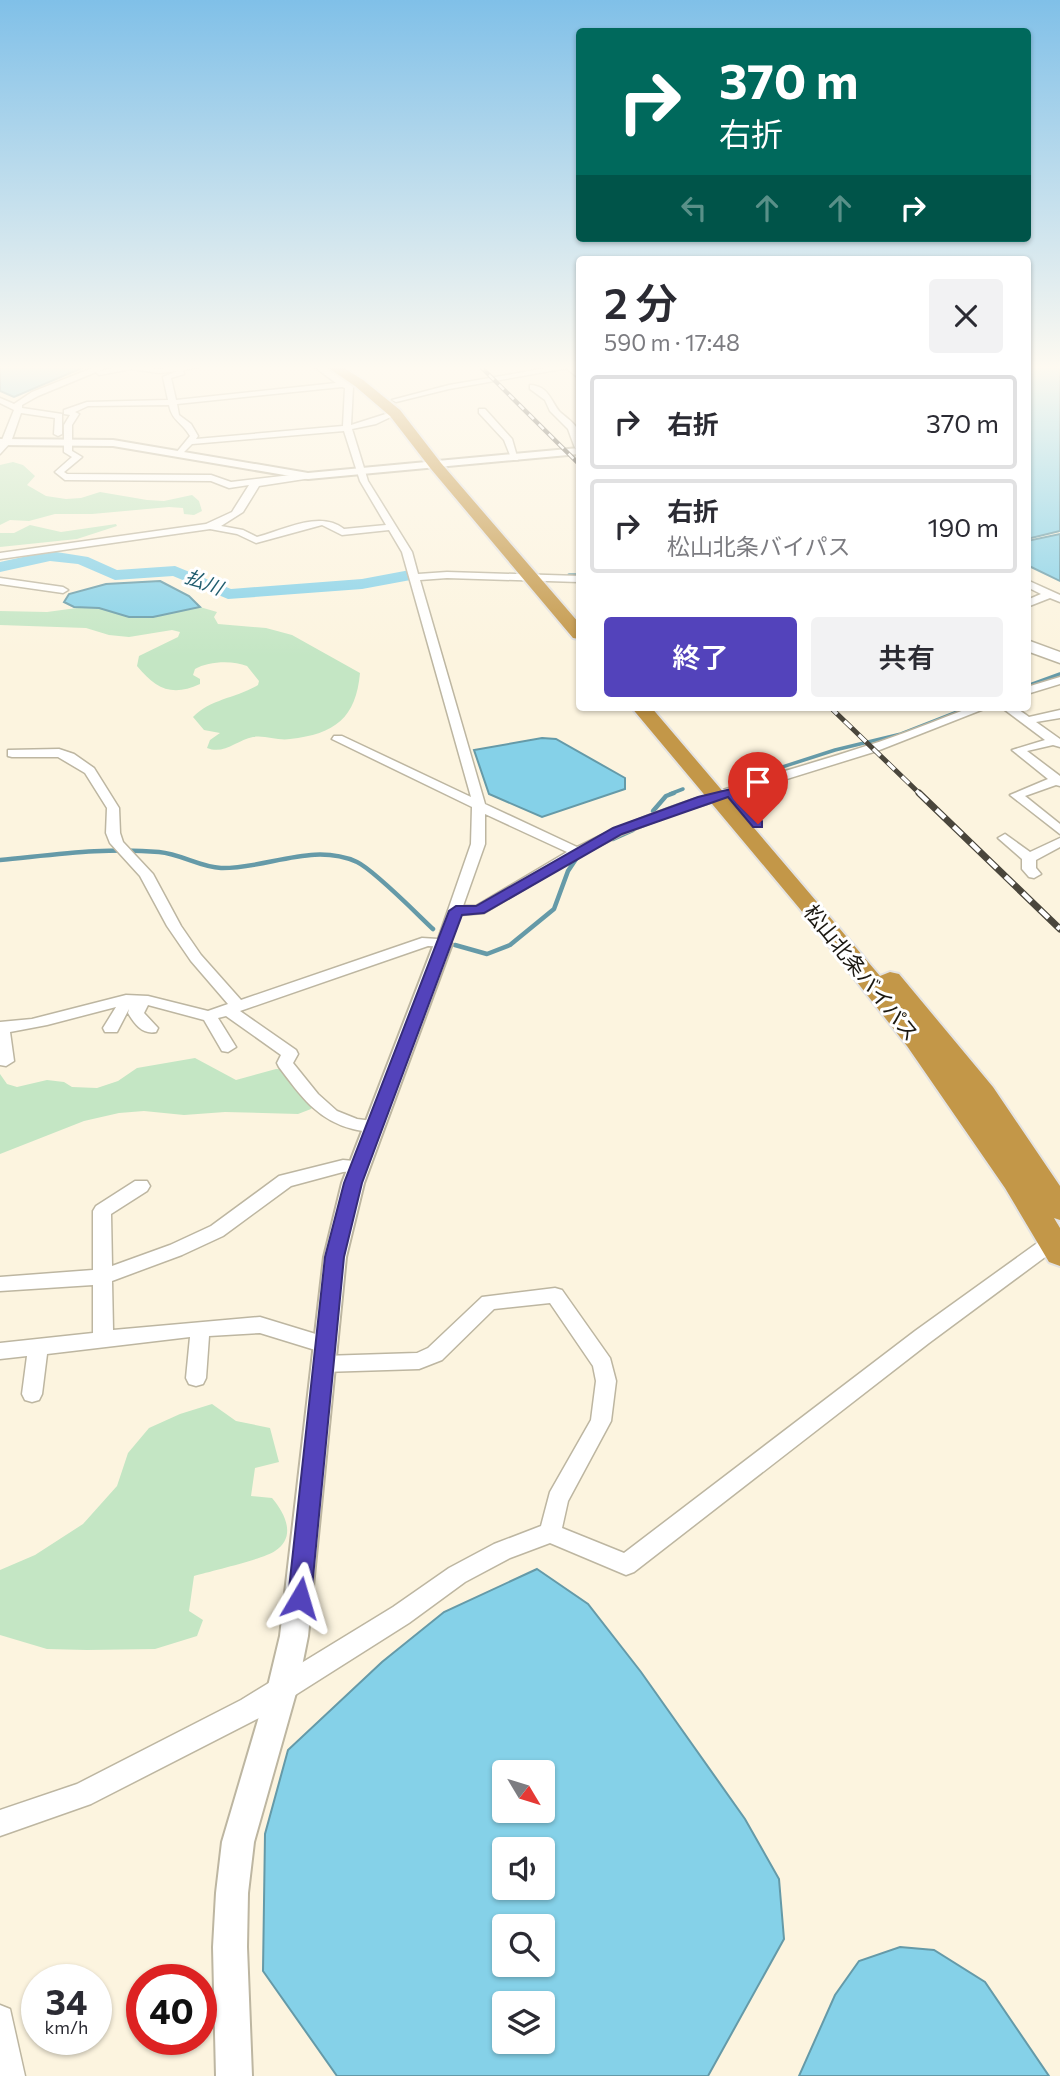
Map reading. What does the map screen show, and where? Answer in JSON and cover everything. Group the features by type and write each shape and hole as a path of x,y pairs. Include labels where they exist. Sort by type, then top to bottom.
{"highway":[{"path":"440,462 541,579 576,613"},
{"path":"541,579 576,630"},
{"name":"松山北条バイパス","path":"645,711 724,795 961,1066 983,1094 1060,1209"},
{"name":"松山北条バイパス","path":"660,711 960,1097 1058,1244"}],"main road":[{"path":"1031,647 1060,658"}],"street":[{"path":"72,462 59,472 65,477 211,478 248,491"},
{"path":"227,462 308,477"},
{"path":"234,2076 230,1947 232,1893 238,1842 283,1686 302,1579 335,1257 359,1166 456,911 478,844 479,803 407,552 361,473 358,462"},
{"path":"229,485 471,462"},
{"path":"1,557 168,535 212,526 238,511 248,491 259,482"},
{"path":"212,526 240,532 256,540 322,522 332,524 342,531 393,527"},
{"path":"414,577 447,575 576,579"},
{"path":"0,581 63,590"},
{"path":"1031,585 1055,597"},
{"path":"1031,603 1055,597"},
{"path":"1031,690 1060,680"},
{"path":"1012,711 1057,743"},
{"path":"456,911 479,910 618,831 666,812 912,735 950,713"},
{"path":"1026,721 1060,714"},
{"path":"338,738 577,852"},
{"path":"1057,743 1018,750 1059,781"},
{"path":"12,753 59,753 90,771 113,808 113,833 146,874 174,926 233,1008 290,1054 285,1063 322,1110 350,1125 374,1126"},
{"path":"1059,781 1016,795 1060,830"},
{"path":"1006,838 1028,858 1028,869 1034,874"},
{"path":"1028,858 1060,842"},
{"path":"6,1061 1,1028 32,1024 133,1000 172,1004 190,1013 209,1016 427,941 443,944"},
{"path":"133,1000 140,1020 150,1028"},
{"path":"111,1028 133,1000"},
{"path":"209,1016 228,1047"},
{"path":"0,1284 103,1277 176,1250 217,1231 285,1181 343,1166 359,1166"},
{"path":"103,1338 102,1211 141,1186"},
{"path":"0,1823 82,1795 250,1709 401,1615 457,1574 502,1551 550,1533 626,1565 922,1337 1058,1244"},
{"path":"0,1352 103,1338 260,1325 324,1354 419,1361 435,1354 489,1302 555,1295 603,1364 606,1381 601,1422 558,1499 550,1533"},
{"path":"197,1378 200,1328"},
{"path":"32,1394 38,1346"},
{"path":"0,2020 11,2076"}],"green space":[{"path":"13,462 23,465 35,476 27,485 46,496 81,498 100,492 164,501 192,495 199,501 202,511 194,515 184,514 183,508 169,507 92,514 55,514 29,521 10,520 0,525 0,465"},
{"path":"30,525 61,532 117,526 77,539 0,547 0,533 14,533"},
{"path":"84,607 99,608 129,617 153,617 200,607 217,612 214,617 218,624 266,628 292,635 360,673 354,702 340,721 319,733 285,739 253,737 219,750 207,748 210,740 220,733 204,730 193,717 215,702 258,685 259,681 247,666 221,662 200,666 195,669 193,675 200,679 200,684 173,690 158,685 137,666 139,656 178,637 180,632 172,630 129,637 109,635 86,628 0,625 0,611 47,612"},
{"path":"195,1058 236,1080 276,1069 294,1070 316,1100 311,1109 298,1114 225,1112 184,1115 144,1111 119,1113 84,1121 0,1154 0,1074 7,1084 17,1087 47,1080 64,1082 72,1087 97,1088 118,1081 137,1068"},
{"path":"212,1404 236,1421 270,1428 279,1462 255,1468 251,1496 272,1498 281,1511 287,1525 286,1539 282,1545 260,1558 194,1576 189,1611 203,1620 197,1636 155,1649 87,1650 47,1649 0,1635 0,1570 35,1555 83,1524 117,1486 128,1453 149,1428"}],"water":[{"path":"1031,462 1060,462 1060,531 1031,538"},
{"path":"1060,534 1060,581 1031,567 1031,540"},
{"path":"160,581 189,596 200,607 153,617 129,617 99,608 74,607 64,602 69,594 106,584"},
{"path":"542,738 556,739 625,778 625,789 542,817 489,794 474,750"},
{"path":"537,1569 588,1604 641,1672 745,1819 779,1879 784,1939 708,2076 337,2076 263,1971 265,1834 288,1750 382,1662 444,1612"},
{"path":"900,1947 934,1950 985,1982 1049,2076 799,2076 835,1995 859,1961"}],"waterway":[{"name":"払川","path":"0,567 50,556 82,560 115,575 175,571 228,594 362,584 410,575"},
{"name":"払川","path":"569,575 576,575"},
{"path":"1031,685 1060,674"},
{"path":"745,779 835,750 901,734 960,711"},
{"path":"670,794 683,789"},
{"path":"653,811 666,796 674,793"},
{"path":"613,839 633,830"},
{"path":"0,860 119,850 167,853 221,868 306,855 340,857 357,862 374,874 433,929"},
{"path":"455,945 487,954 510,945 554,909 568,871 576,859"}],"railway":[{"path":"834,711 920,794"},
{"path":"919,793 1060,929"}],"route":[{"path":"300,1598 335,1257 353,1183 456,911 479,910 618,831 703,800 731,793 758,824"}]}
